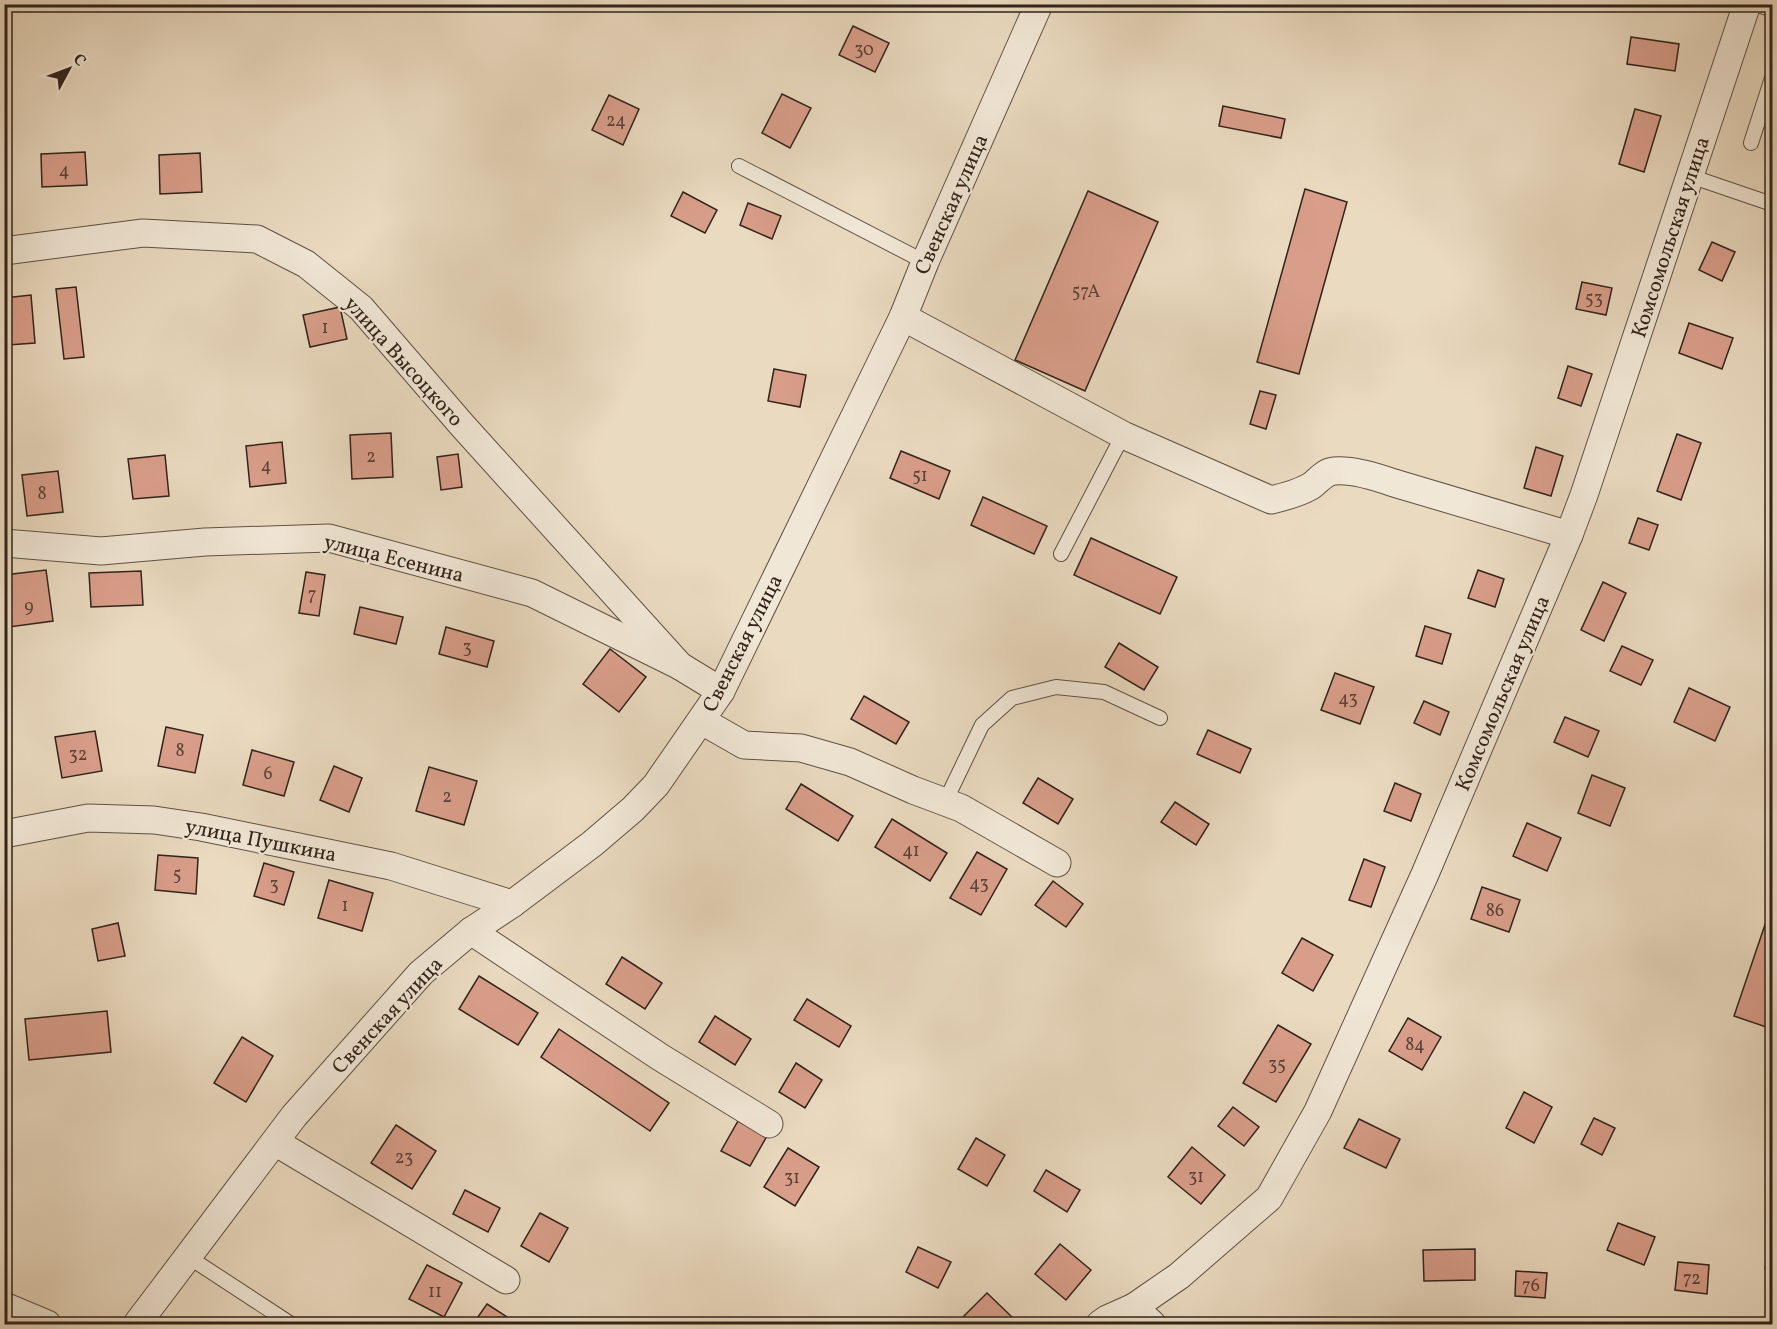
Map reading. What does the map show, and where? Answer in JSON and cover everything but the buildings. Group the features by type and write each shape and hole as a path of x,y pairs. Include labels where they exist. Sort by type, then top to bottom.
{"street":[{"name":"Свенская улица","path":"137,1324 294,1116 421,973 471,931 512,904 592,844 633,809 656,785 702,721 721,691 903,317 925,262 1040,4"},
{"name":"Комсомольская улица","path":"1101,1324 1107,1319 1143,1316 1179,1276 1269,1198 1318,1111 1425,874 1569,535 1748,4"},
{"name":"улица Высоцкого","path":"4,251 143,233 257,239 306,264 361,308 462,425 680,666"},
{"path":"903,317 1123,435 1270,500 1312,486 1332,470 1371,474 1394,483 1569,535"},
{"name":"улица Есенина","path":"4,543 101,551 205,542 329,538 532,593 680,666 721,691"},
{"path":"702,721 744,745 801,748 840,759 961,808 1057,863"},
{"name":"улица Пушкина","path":"4,834 88,818 154,820 201,826 391,866 512,904"},
{"path":"471,931 660,1057 769,1124"},
{"path":"275,1142 506,1280"},
{"path":"4,1306 47,1324"}],"lane":[{"path":"1756,4 1773,10"},
{"path":"1751,143 1773,78"},
{"path":"740,166 925,262"},
{"path":"1690,176 1773,204"},
{"path":"1061,554 1123,435"},
{"path":"945,802 982,725 1012,698 1056,687 1104,692 1160,718"},
{"path":"187,1256 291,1324"}]}
